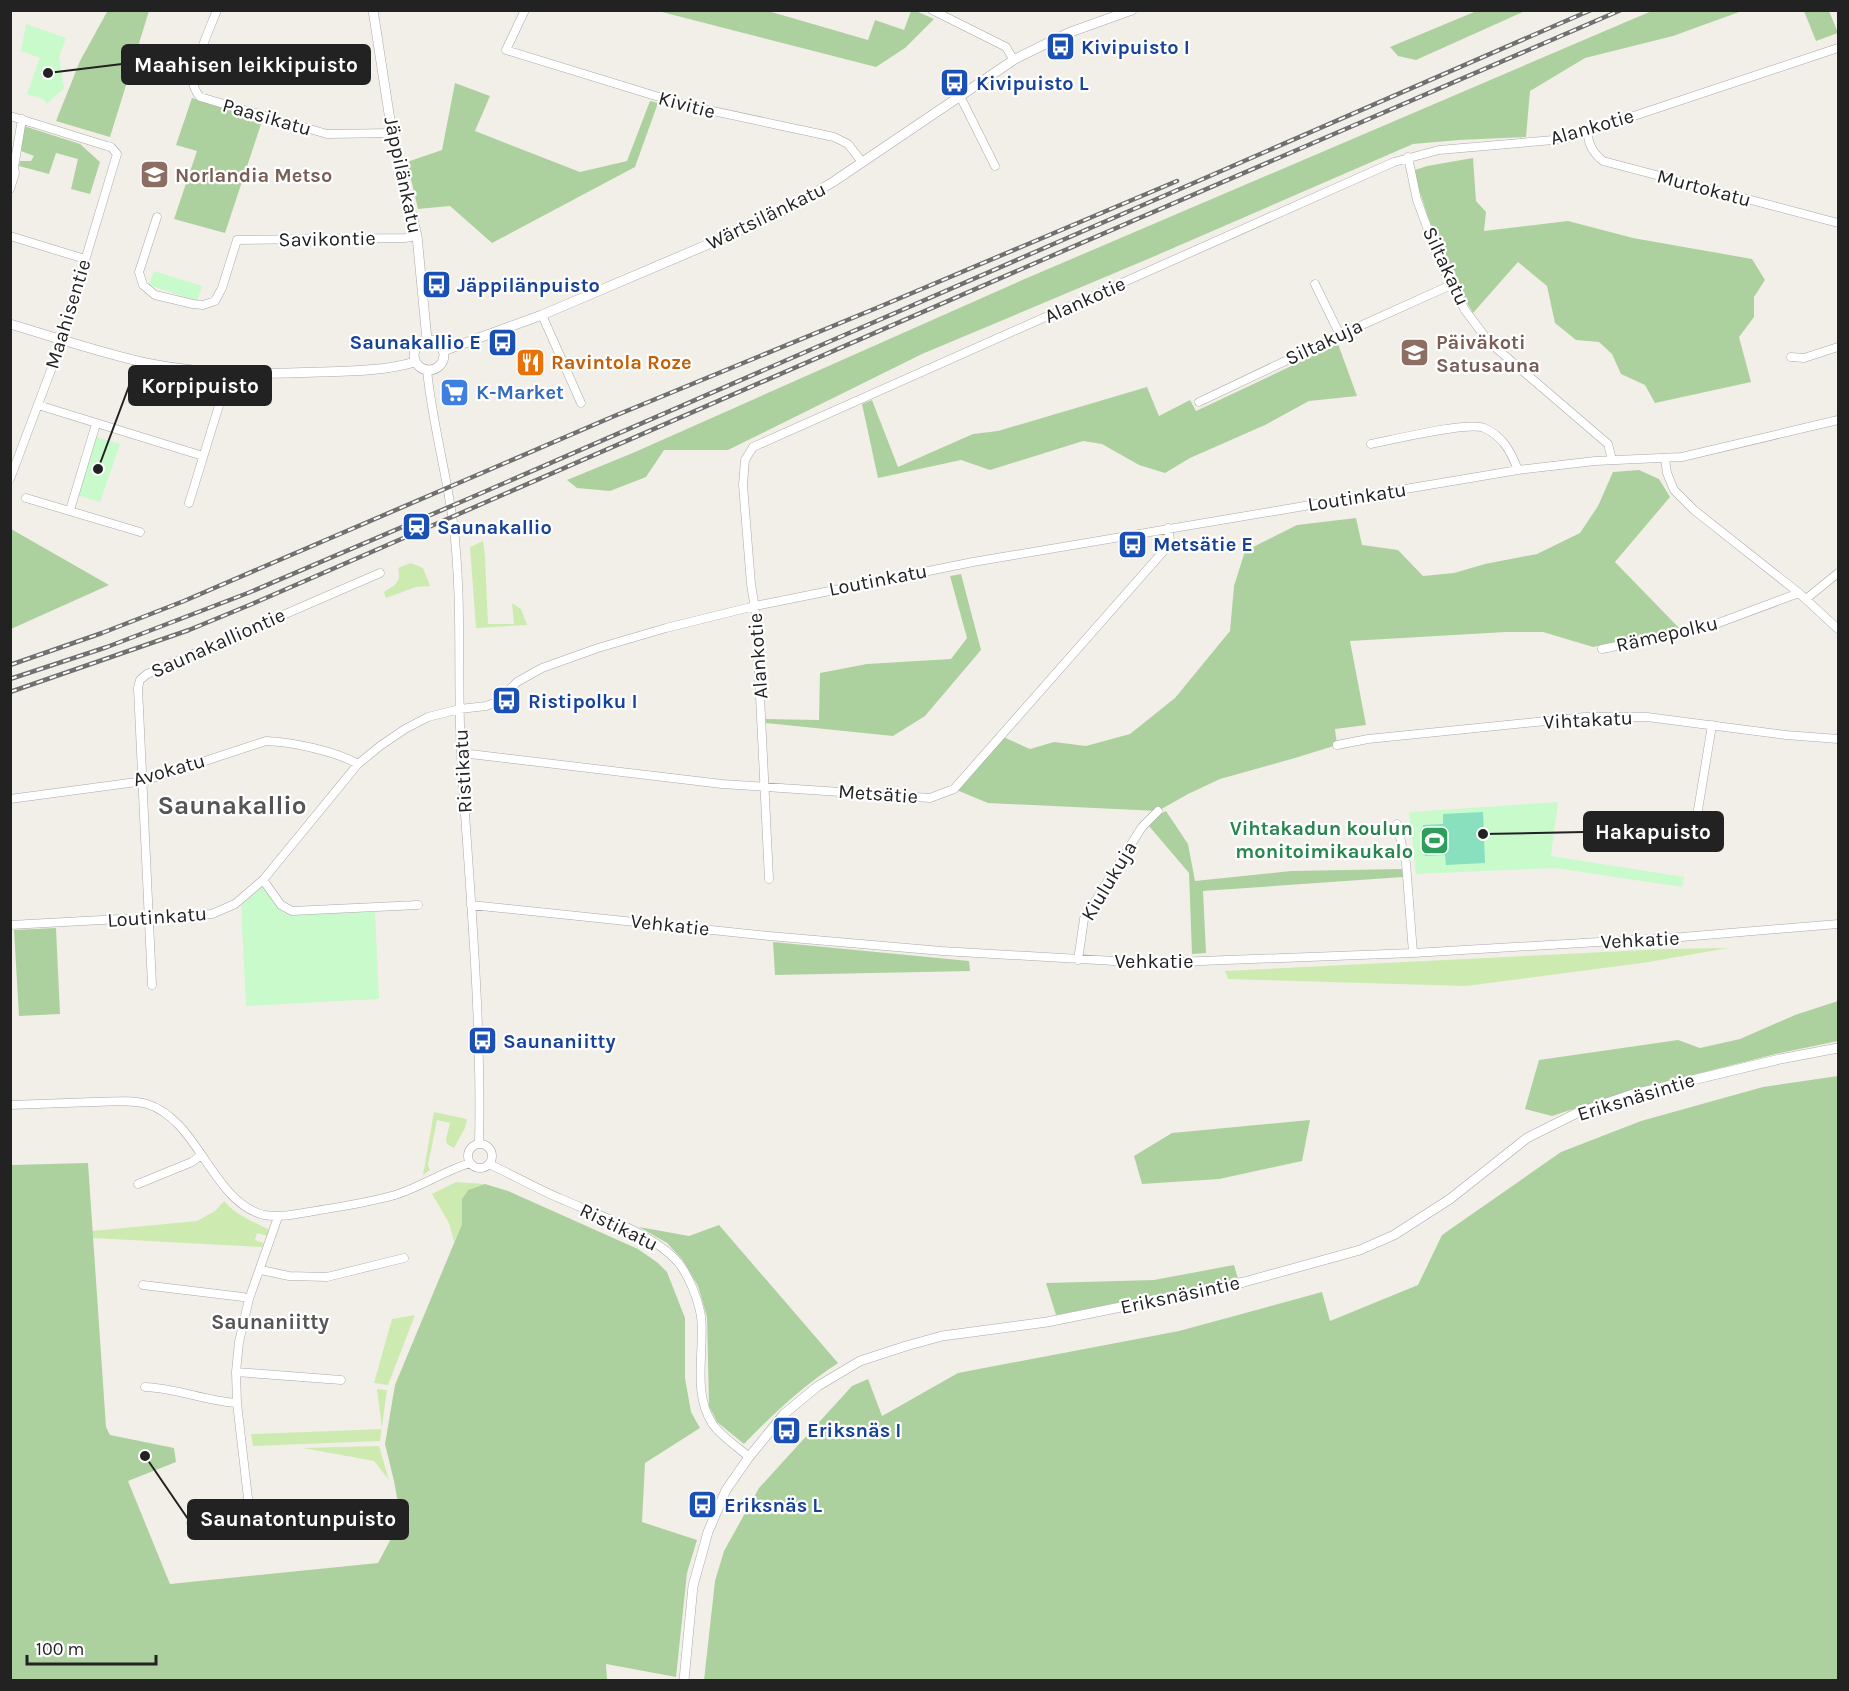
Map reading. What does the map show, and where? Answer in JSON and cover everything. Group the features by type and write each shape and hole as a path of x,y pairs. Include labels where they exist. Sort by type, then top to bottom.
{"street":[{"name":"Paasikatu","path":"217,10 193,78 194,88 200,97 327,134 392,133"},
{"name":"Jäppilänkatu","path":"373,10 392,133 417,236 427,340"},
{"name":"Kivitie","path":"525,10 506,50 685,105 834,137 848,144 862,162"},
{"path":"932,10 1006,47 1013,59"},
{"name":"Wärtsilänkatu","path":"443,351 542,315 789,208 833,183 1013,59 1068,33 1132,10"},
{"name":"Alankotie","path":"768,879 755,606 742,484 744,460 753,447 1408,157 1439,150 1565,139 1839,48"},
{"path":"960,96 995,166"},
{"path":"10,116 22,119 15,173 10,189"},
{"name":"Maahisentie","path":"10,479 61,339 117,154 111,147 22,119"},
{"name":"Murtokatu","path":"1587,131 1590,147 1595,155 1603,160 1839,223"},
{"name":"Siltakatu","path":"1408,157 1417,200 1441,265 1465,310 1489,342 1608,444 1612,460"},
{"name":"Savikontie","path":"157,217 139,272 143,285 155,295 203,305 215,301 222,288 237,240 417,236"},
{"path":"10,236 86,259"},
{"path":"1315,284 1340,334"},
{"name":"Siltakuja","path":"1199,402 1340,334 1451,285"},
{"path":"542,315 581,403"},
{"path":"10,324 154,364 230,373 378,370 415,362"},
{"path":"427,340 439,344 443,351 443,359 439,366 427,370 420,368 415,362 415,348 420,342 427,340"},
{"path":"1791,357 1804,358 1839,347"},
{"name":"Ristikatu","path":"427,370 453,523 458,600 461,754 478,1031 479,1144"},
{"path":"189,503 230,373"},
{"path":"38,405 203,456"},
{"name":"Loutinkatu","path":"10,926 212,914 235,904 263,880 358,764 405,729 428,717 497,702 517,682 550,665 666,628 755,606 973,562 1518,470 1612,460 1665,459 1693,455 1712,448 1839,420"},
{"path":"70,510 96,424"},
{"path":"1371,444 1450,429 1483,427 1499,437 1511,451 1518,470"},
{"path":"1665,459 1667,473 1674,490 1694,510 1799,593 1839,629"},
{"path":"26,498 140,532"},
{"name":"Metsätie","path":"461,754 722,784 930,798 954,789 1168,546 1170,540 1168,528"},
{"name":"Saunakalliontie","path":"152,985 138,687 140,680 147,674 380,573"},
{"path":"1806,599 1839,573"},
{"name":"Rämepolku","path":"1602,649 1705,628 1799,593"},
{"name":"Vihtakatu","path":"1337,745 1585,717 1647,717 1786,735 1839,739"},
{"path":"1695,828 1712,724"},
{"name":"Avokatu","path":"10,800 144,780 266,741 339,755 358,764"},
{"name":"Kiulukuja","path":"1077,960 1084,920 1142,827 1158,811"},
{"path":"1397,824 1406,864 1413,953"},
{"path":"263,880 281,905 292,911 418,905"},
{"name":"Vehkatie","path":"471,904 769,936 942,951 1149,963 1413,953 1682,937 1839,924"},
{"name":"Eriksnäsintie","path":"684,1680 693,1586 708,1532 726,1490 749,1456 784,1414 818,1386 868,1358 942,1336 1047,1322 1244,1282 1360,1250 1394,1235 1450,1199 1527,1138 1577,1113 1630,1095 1780,1059 1839,1048"},
{"path":"10,1105 132,1101 147,1104 174,1120 236,1201 254,1212 278,1217 355,1204 396,1194 470,1163"},
{"path":"479,1144 486,1145 491,1150 492,1158 483,1168 470,1163 468,1154 475,1145 479,1144"},
{"path":"138,1184 192,1162 201,1155"},
{"name":"Ristikatu","path":"489,1164 538,1189 644,1236 663,1247 680,1264 693,1290 700,1316 700,1370 704,1408 713,1426 749,1456"},
{"path":"249,1507 237,1403 236,1372 239,1342 249,1299 278,1217"},
{"path":"261,1270 289,1276 327,1277 404,1258"},
{"path":"143,1285 249,1299"},
{"path":"236,1372 341,1380"},
{"path":"145,1387 237,1403"},
{"path":"191,1523 249,1507 353,1509"}],"green space":[{"path":"108,10 149,11 110,137 56,121 80,61"},
{"path":"1479,10 1525,11 1416,60 1398,56 1390,47"},
{"path":"1654,10 1742,11 1673,36 1585,58 1530,91 1526,137 1413,144 922,354 728,450 664,450 646,477 610,491 577,488 567,480 1020,281"},
{"path":"658,11 768,11 868,40 875,20 904,30 911,11 934,19 905,48 876,67"},
{"path":"1804,11 1829,11 1838,33 1816,41"},
{"path":"26,24 66,38 59,57 64,88 47,104 43,99 27,94 40,58 21,51"},
{"path":"455,83 490,96 475,131 580,172 627,161 650,101 658,103 635,167 492,243 450,206 418,209 407,162 442,150"},
{"path":"192,98 262,121 225,233 174,219 197,151 176,145"},
{"path":"24,126 80,144 100,162 90,194 71,189 78,159 56,153 49,174 19,166 20,161 31,161 34,156 21,151"},
{"path":"1473,158 1476,201 1486,212 1484,231 1568,221 1633,238 1752,259 1765,280 1754,297 1754,317 1739,337 1751,382 1655,403 1645,385 1621,374 1612,354 1599,342 1576,340 1555,323 1547,286 1518,262 1473,313 1454,281 1428,217 1415,170"},
{"path":"154,271 202,286 197,301 149,285"},
{"path":"1338,344 1357,396 1309,401 1265,425 1190,458 1165,473 1139,465 1102,444 1083,441 990,470 961,460 878,478 862,404 872,400 898,467 973,434 998,431 1147,387 1159,416 1190,400 1196,411"},
{"path":"96,437 120,444 100,502 77,495"},
{"path":"1639,470 1659,479 1670,497 1615,562 1680,629 1593,647 1543,632 1350,641 1366,725 1335,729 1337,745 1220,779 1158,811 988,803 954,789 1001,736 1030,749 1054,742 1086,746 1130,734 1175,698 1230,631 1234,586 1245,551 1297,525 1356,518 1362,545 1398,550 1423,576 1454,573 1485,564 1537,554 1580,533 1598,506 1613,472"},
{"path":"11,529 109,585 11,629"},
{"path":"483,541 488,624 514,624 512,603 521,609 527,625 476,628 470,547"},
{"path":"411,563 423,568 430,586 416,587 386,598 384,592 398,580 398,568"},
{"path":"961,574 981,650 925,716 893,736 766,723 766,719 819,720 820,673 867,664 951,659 967,638 950,576"},
{"path":"1558,802 1551,856 1684,877 1682,887 1555,868 1416,874 1409,812"},
{"path":"1166,811 1188,844 1195,881 1291,871 1402,869 1403,877 1203,891 1206,953 1192,954 1189,873 1149,826"},
{"path":"1483,812 1485,863 1446,865 1445,855 1425,856 1423,825 1443,824 1443,814"},
{"path":"263,886 278,908 285,913 375,912 379,999 246,1006 241,905"},
{"path":"56,928 60,1014 19,1016 14,930"},
{"path":"773,942 969,961 970,971 775,975"},
{"path":"1728,948 1649,962 1466,986 1228,979 1225,971 1665,949"},
{"path":"1838,1001 1838,1041 1780,1053 1629,1091 1552,1116 1525,1109 1539,1060 1678,1040 1700,1048 1740,1039 1795,1015"},
{"path":"1838,1076 1838,1680 704,1680 715,1581 724,1551 759,1488 852,1386 868,1379 882,1416 958,1373 1179,1331 1322,1292 1330,1321 1418,1285 1442,1235 1561,1152 1641,1121 1763,1087"},
{"path":"434,1112 467,1119 465,1128 454,1148 447,1144 446,1139 450,1123 437,1120 428,1165 430,1170 423,1175"},
{"path":"1310,1120 1302,1161 1219,1179 1142,1184 1134,1156 1172,1133"},
{"path":"88,1163 106,1427 110,1435 174,1448 176,1462 128,1481 170,1584 378,1563 401,1520 385,1444 395,1385 462,1224 462,1199 468,1190 485,1184 508,1191 638,1249 658,1263 667,1272 685,1318 685,1378 691,1412 700,1428 645,1463 642,1522 697,1540 687,1573 676,1677 606,1664 607,1680 11,1680 11,1165"},
{"path":"456,1182 485,1184 468,1190 462,1199 462,1224 454,1242 449,1223 432,1194"},
{"path":"224,1201 240,1214 270,1230 268,1236 257,1233 255,1240 264,1243 262,1247 93,1238 92,1231 197,1221 215,1211"},
{"path":"719,1225 838,1363 789,1401 744,1444 717,1422 709,1406 707,1317 698,1286 682,1259 667,1243 639,1227 689,1236"},
{"path":"1234,1265 1238,1279 1056,1315 1046,1283 1154,1280"},
{"path":"415,1315 388,1385 374,1383 392,1319"},
{"path":"377,1389 387,1390 382,1428"},
{"path":"382,1429 380,1441 253,1446 251,1434"},
{"path":"379,1446 389,1480 374,1461 303,1448"}],"railway":[{"path":"10,679 107,647 248,593 1591,10"},
{"path":"10,692 189,630 252,604 1621,10"},
{"path":"10,665 184,601 612,417 1177,181"}],"place":[{"name":"Kivipuisto I","path":"1060,47"},
{"name":"Maahisen leikkipuisto","path":"48,73"},
{"name":"Kivipuisto L","path":"955,83"},
{"name":"Norlandia Metso","path":"154,175"},
{"name":"Jäppilänpuisto","path":"436,285"},
{"name":"Saunakallio E","path":"502,342"},
{"name":"Päiväkoti Satusauna","path":"1415,353"},
{"name":"Ravintola Roze","path":"530,362"},
{"name":"K-Market","path":"455,392"},
{"name":"Korpipuisto","path":"98,469"},
{"name":"Saunakallio","path":"416,527"},
{"name":"Metsätie E","path":"1132,544"},
{"name":"Ristipolku I","path":"507,701"},
{"name":"Hakapuisto","path":"1483,834"},
{"name":"Vihtakadun koulun monitoimikaukalo","path":"1434,840"},
{"name":"Saunaniitty","path":"482,1041"},
{"name":"Eriksnäs I","path":"786,1430"},
{"name":"Saunatontunpuisto","path":"145,1456"},
{"name":"Eriksnäs L","path":"703,1505"}],"district":[{"name":"Saunakallio","path":"232,805"},
{"name":"Saunaniitty","path":"270,1322"}]}
